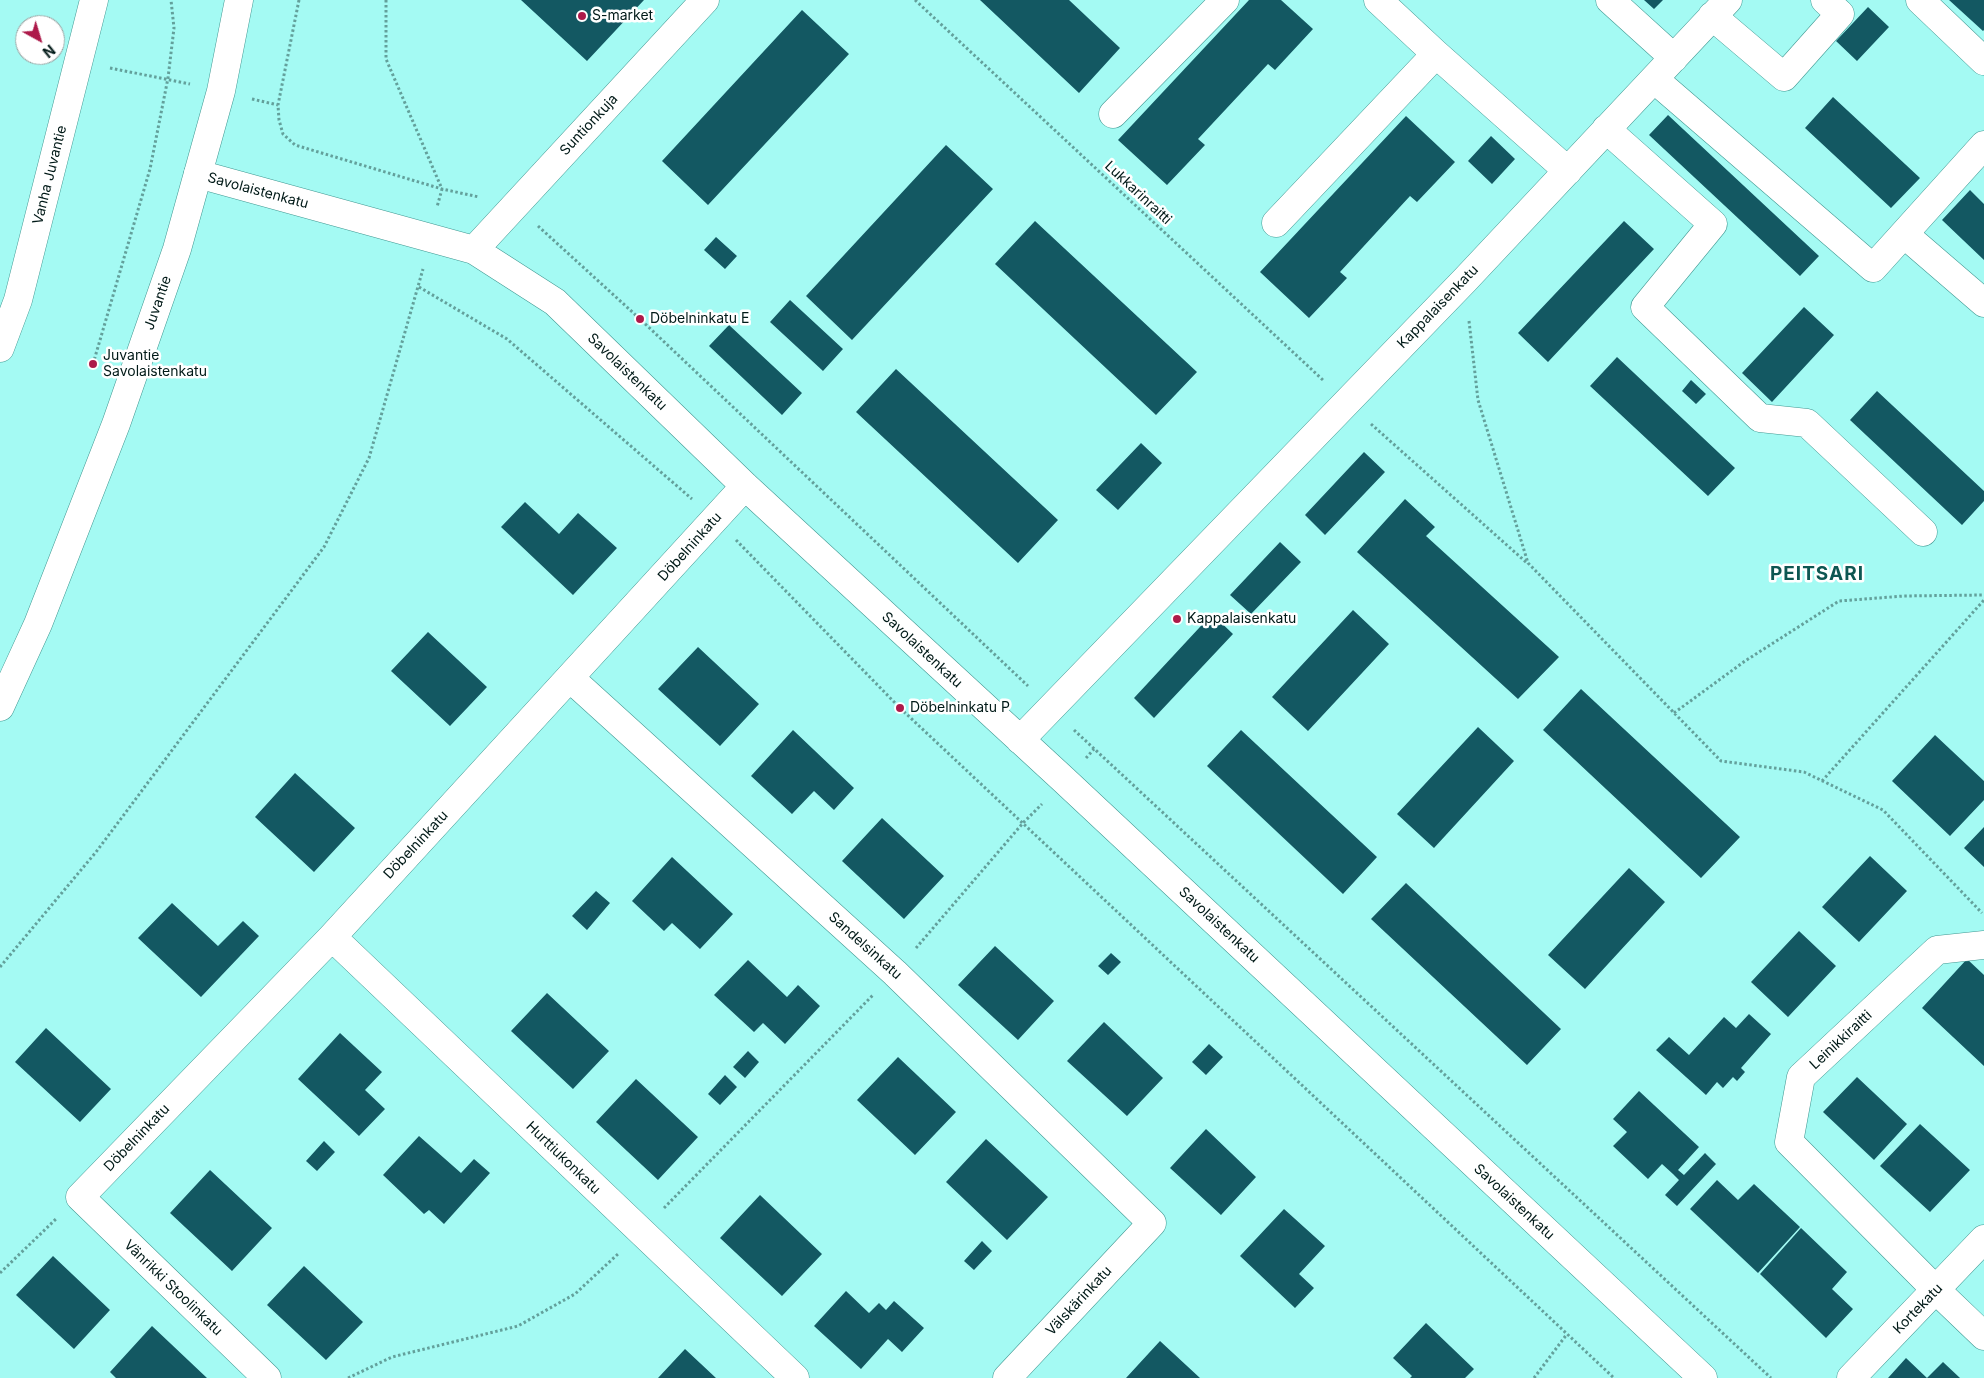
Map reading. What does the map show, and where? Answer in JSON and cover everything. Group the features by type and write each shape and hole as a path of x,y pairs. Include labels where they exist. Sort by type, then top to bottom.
{"street":[{"name":"Vanha Juvantie","path":"0,348 18,300 94,0"},
{"name":"Juvantie","path":"0,707 38,624 116,424 177,249 221,91 239,0"},
{"name":"Suntionkuja","path":"474,250 705,0"},
{"path":"1113,114 1225,0"},
{"path":"1378,0 1436,54 1568,170"},
{"path":"1610,0 1674,58"},
{"path":"1720,8 1784,77 1840,14 1825,0"},
{"path":"1920,0 1984,61"},
{"name":"Kappalaisenkatu","path":"1020,740 1465,280 1720,8"},
{"path":"1276,223 1436,54"},
{"path":"1654,79 1873,268 1984,145"},
{"path":"1606,130 1713,224 1645,307 1760,418 1807,423 1923,532"},
{"name":"Savolaistenkatu","path":"198,174 474,250 555,302 745,486 1079,794 1703,1378"},
{"path":"1904,234 1984,303"},
{"name":"Döbelninkatu","path":"80,1197 332,937 745,486"},
{"name":"Sandelsinkatu","path":"570,678 895,973 1152,1223"},
{"name":"Hurttiukonkatu","path":"332,937 795,1378"},
{"name":"Leinikkiraitti","path":"1936,1290 1789,1142 1801,1077 1937,950 1984,946"},
{"name":"Vänrikki Stoolinkatu","path":"80,1197 267,1378"},
{"name":"Välskärinkatu","path":"1007,1378 1152,1223"},
{"name":"Kortekatu","path":"1851,1378 1984,1239"},
{"path":"1936,1290 1984,1336"}],"path":[{"path":"93,364 150,169 168,78 174,28 171,0"},
{"path":"278,105 299,0"},
{"path":"0,967 96,852 324,547 369,458 419,287 442,188 386,59 386,0"},
{"name":"Lukkarinraitti","path":"914,0 1346,402 1528,563 1721,761 1804,772 1883,810 1955,882 1984,915"},
{"path":"134,73 168,78"},
{"path":"1465,280 1478,400 1528,563"},
{"path":"419,287 507,339 716,519 900,708 1614,1378"},
{"path":"1674,713 1745,661 1839,601 1904,596 1984,595"},
{"path":"1822,781 1984,600"},
{"path":"348,1378 392,1357 518,1326 575,1294 641,1232 895,973 1023,823"},
{"path":"0,1273 80,1197"},
{"path":"1534,1378 1567,1334"}],"building":[{"path":"521,0 644,0 587,61"},
{"path":"980,0 1069,0 1120,48 1079,93"},
{"path":"1249,0 1281,0 1313,29 1275,70 1268,64 1198,139 1205,145 1167,185 1118,140"},
{"path":"1644,0 1663,0 1654,9"},
{"path":"1949,0 1984,0 1984,30 1983,31"},
{"path":"1868,7 1889,27 1857,61 1836,41"},
{"path":"802,10 849,54 708,205 662,161"},
{"path":"1833,97 1920,178 1891,208 1805,128"},
{"path":"1668,115 1819,256 1800,276 1649,135"},
{"path":"1406,116 1455,162 1417,202 1410,196 1340,272 1347,278 1309,318 1260,272"},
{"path":"1491,136 1515,159 1492,184 1468,161"},
{"path":"946,145 993,189 852,340 806,296"},
{"path":"1970,190 1984,204 1984,260 1942,220"},
{"path":"1035,221 1197,372 1156,415 995,264"},
{"path":"1624,221 1654,249 1548,362 1518,333"},
{"path":"716,237 737,256 725,269 704,250"},
{"path":"790,300 843,349 823,371 770,322"},
{"path":"1804,307 1834,335 1772,402 1742,373"},
{"path":"729,325 802,393 782,415 709,346"},
{"path":"1617,357 1735,468 1708,496 1590,386"},
{"path":"896,369 1058,520 1018,563 856,412"},
{"path":"1691,380 1706,394 1696,404 1682,391"},
{"path":"1877,391 1984,491 1984,501 1962,525 1850,420"},
{"path":"1141,443 1162,463 1118,510 1096,490"},
{"path":"1364,452 1385,472 1325,535 1305,515"},
{"path":"1405,499 1435,527 1426,536 1559,657 1518,699 1357,552"},
{"path":"525,502 559,534 578,513 617,548 573,595 501,527"},
{"path":"1280,542 1301,562 1251,614 1230,595"},
{"path":"1353,610 1389,644 1308,731 1272,697"},
{"path":"1212,614 1233,634 1154,718 1134,698"},
{"path":"428,632 487,687 450,726 391,671"},
{"path":"698,647 759,704 720,746 658,689"},
{"path":"1581,689 1740,837 1701,878 1543,730"},
{"path":"1478,727 1514,761 1434,848 1397,814"},
{"path":"793,730 854,788 834,810 814,791 792,814 751,776"},
{"path":"1241,730 1377,857 1343,894 1207,766"},
{"path":"1935,735 1984,781 1984,800 1950,836 1892,781"},
{"path":"295,773 355,828 314,872 255,817"},
{"path":"882,818 944,876 904,919 842,861"},
{"path":"1984,827 1984,867 1964,848"},
{"path":"1870,856 1907,891 1859,942 1822,907"},
{"path":"672,857 733,914 700,949 672,923 664,931 632,901"},
{"path":"1629,868 1665,902 1585,989 1548,955"},
{"path":"1406,883 1561,1029 1527,1065 1371,919"},
{"path":"596,891 610,903 587,930 572,916"},
{"path":"172,903 218,946 243,921 259,936 201,997 138,938"},
{"path":"1799,931 1836,966 1788,1017 1751,982"},
{"path":"995,946 1054,1001 1018,1040 958,985"},
{"path":"1111,953 1121,962 1108,975 1098,966"},
{"path":"1967,959 1984,975 1984,1066 1922,1008"},
{"path":"748,960 787,997 798,985 820,1006 785,1044 763,1023 754,1032 714,995"},
{"path":"547,993 609,1051 573,1089 511,1031"},
{"path":"1749,1014 1771,1034 1741,1068 1745,1072 1737,1081 1733,1077 1723,1088 1717,1082 1706,1095 1656,1050 1669,1037 1689,1055 1724,1017 1736,1028"},
{"path":"1104,1022 1163,1078 1127,1116 1067,1061"},
{"path":"46,1028 111,1089 80,1122 15,1062"},
{"path":"340,1033 382,1072 365,1090 385,1109 359,1136 298,1079"},
{"path":"1209,1044 1223,1057 1206,1075 1192,1062"},
{"path":"748,1051 759,1062 745,1078 733,1067"},
{"path":"898,1057 956,1112 915,1155 857,1100"},
{"path":"725,1075 737,1087 720,1105 708,1094"},
{"path":"1857,1077 1907,1124 1874,1160 1823,1112"},
{"path":"636,1079 698,1137 658,1180 596,1122"},
{"path":"1639,1091 1699,1147 1678,1170 1684,1175 1705,1153 1716,1164 1677,1206 1665,1195 1679,1180 1673,1174 1662,1164 1648,1179 1613,1146 1627,1132 1613,1119"},
{"path":"1920,1124 1970,1170 1930,1212 1880,1166"},
{"path":"1206,1129 1256,1177 1221,1215 1170,1168"},
{"path":"419,1136 461,1173 474,1159 490,1173 444,1224 429,1210 424,1214 383,1175"},
{"path":"986,1139 1048,1197 1007,1240 946,1182"},
{"path":"324,1141 335,1152 317,1171 306,1161"},
{"path":"210,1170 272,1228 232,1271 170,1213"},
{"path":"1717,1180 1738,1200 1754,1184 1800,1227 1758,1273 1690,1209"},
{"path":"760,1195 822,1254 782,1296 720,1238"},
{"path":"1284,1209 1325,1246 1299,1274 1314,1288 1295,1308 1240,1256"},
{"path":"1801,1228 1847,1272 1832,1289 1853,1309 1826,1338 1760,1274"},
{"path":"982,1241 992,1251 974,1270 964,1261"},
{"path":"53,1256 110,1310 74,1349 16,1295"},
{"path":"304,1266 363,1322 326,1360 267,1305"},
{"path":"846,1291 869,1313 879,1303 886,1310 894,1301 924,1328 902,1352 888,1339 861,1369 814,1326"},
{"path":"1426,1323 1474,1369 1465,1378 1410,1378 1412,1376 1393,1358"},
{"path":"152,1326 207,1378 116,1378 110,1372"},
{"path":"1160,1341 1200,1378 1126,1378"},
{"path":"685,1349 716,1378 658,1378"},
{"path":"1906,1358 1927,1378 1888,1378"},
{"path":"1943,1362 1960,1378 1927,1378"}],"place":[{"name":"S-market","path":"582,16"},
{"name":"Döbelninkatu E","path":"640,319"},
{"name":"Juvantie Savolaistenkatu","path":"93,364"},
{"name":"Kappalaisenkatu","path":"1177,619"},
{"name":"Döbelninkatu P","path":"900,708"}],"district":[{"name":"PEITSARI","path":"1817,574"}]}
